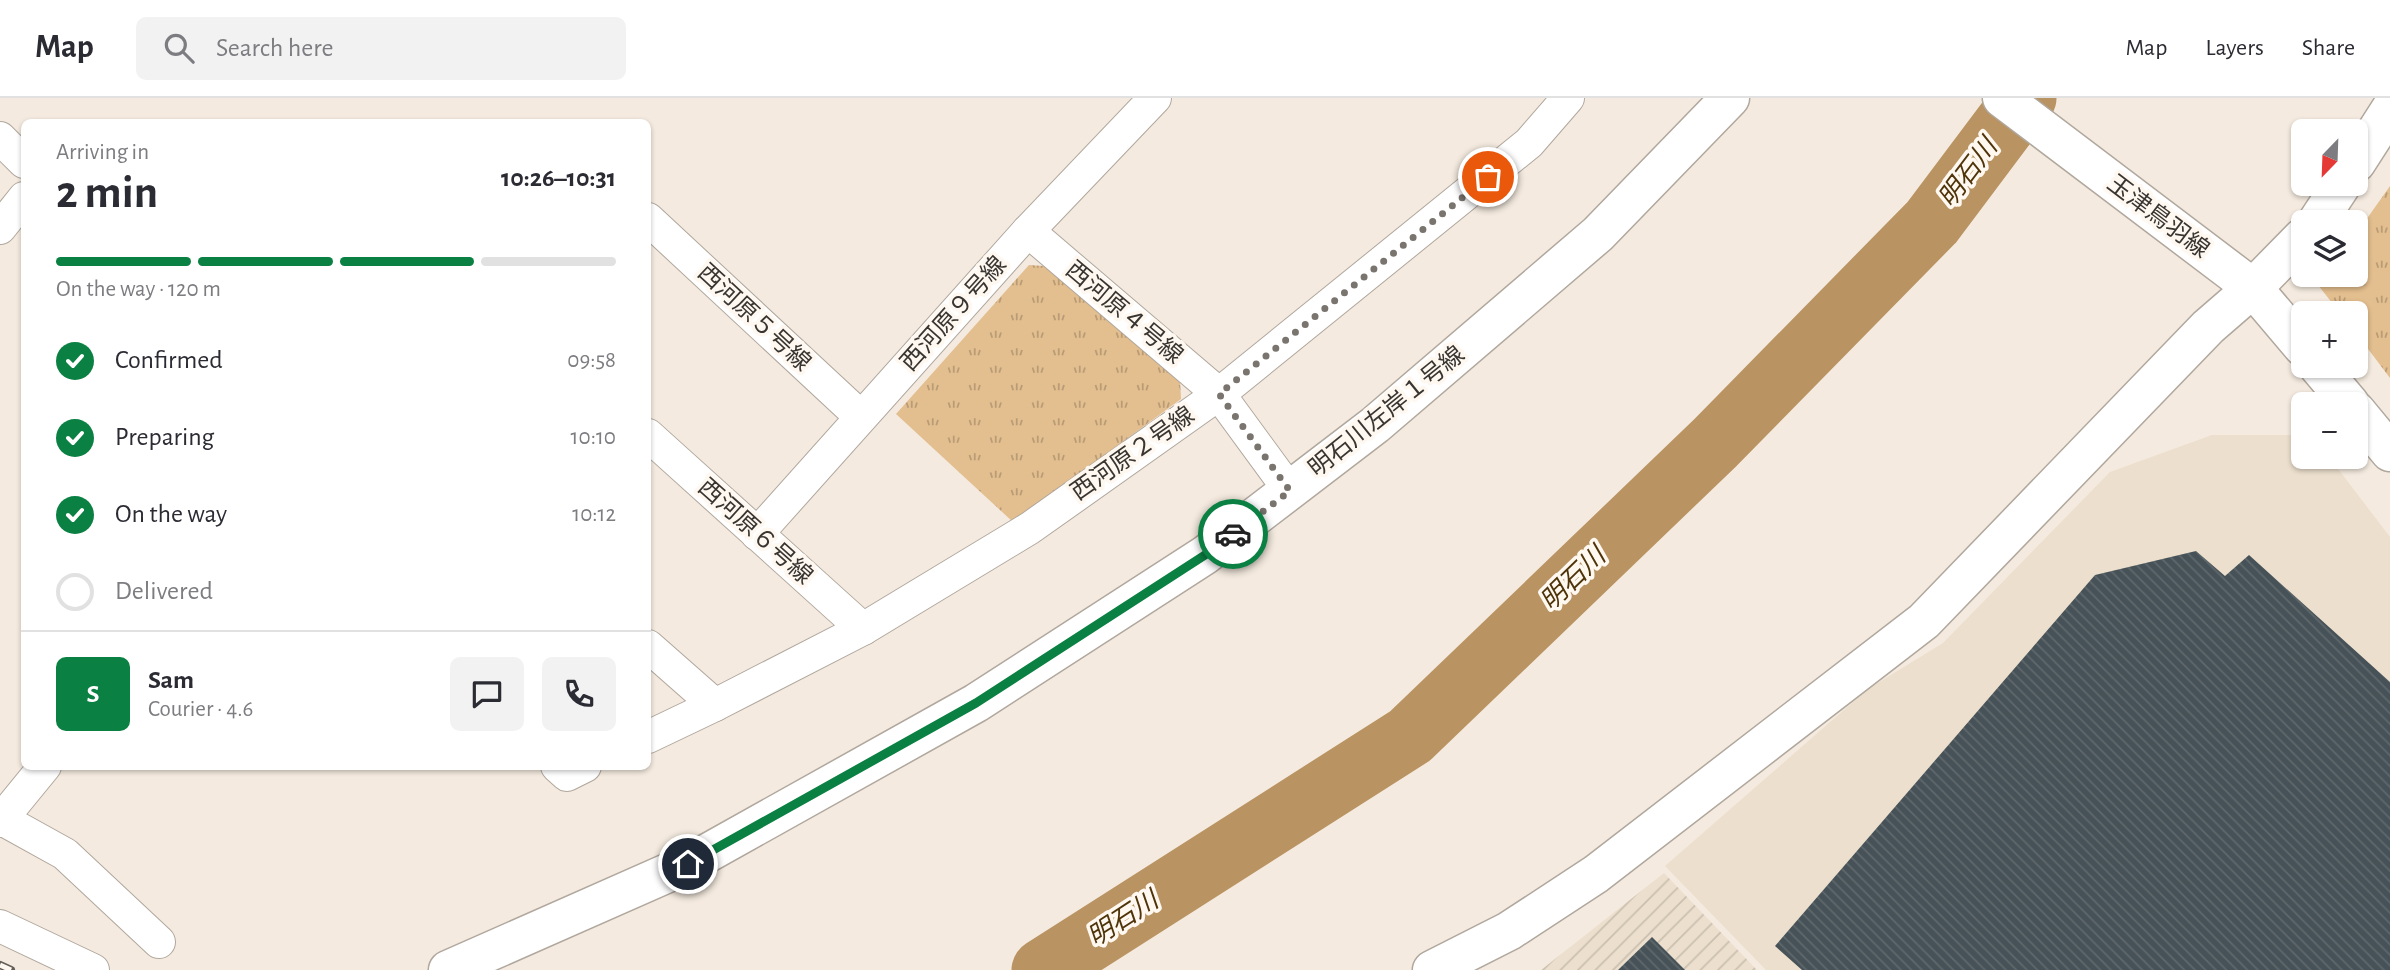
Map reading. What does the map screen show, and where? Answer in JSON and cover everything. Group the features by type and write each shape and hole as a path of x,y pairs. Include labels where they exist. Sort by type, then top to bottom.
{"street":[{"name":"西河原９号線","path":"757,534 1028,232 1155,98"},
{"name":"西河原２号線","path":"651,736 863,629 1030,528 1219,394 1529,143 1568,98"},
{"name":"明石川左岸１号線","path":"448,970 688,864 976,703 1205,555 1375,425 1598,234 1730,98"},
{"name":"玉津鳥羽線","path":"2002,98 2253,288 2291,333"},
{"path":"2368,144 2390,110"},
{"path":"0,138 21,159"},
{"path":"0,228 21,202"},
{"name":"西河原５号線","path":"651,222 861,417"},
{"name":"西河原４号線","path":"1028,232 1219,394 1290,491"},
{"path":"1432,970 1508,931 1596,874 1924,621 2208,327 2253,288 2291,249"},
{"path":"2328,378 2340,392"},
{"path":"2368,425 2390,452"},
{"name":"西河原６号線","path":"651,438 863,629"},
{"path":"651,649 715,705"},
{"path":"42,770 0,819 65,854 159,942"},
{"path":"561,770 567,775 577,770"},
{"path":"0,926 93,970"}],"shaded area":[{"path":"2212,435 2291,435 2291,469 2338,469 2390,537 2390,970 1766,970 1665,866 1868,689 1943,643 2110,472"},
{"path":"1664,873 1757,970 1541,970"}],"green space":[{"path":"2390,186 2390,378 2368,349 2368,301 2331,301 2320,287 2368,287 2368,217"},
{"path":"1029,265 1044,266 1180,380 1181,399 1013,522 896,414"}],"building":[{"path":"2196,551 2225,576 2249,555 2390,682 2390,970 1802,970 1775,946 2095,575"},
{"path":"1652,937 1685,970 1618,970"}],"waterway":[{"name":"明石川","path":"1043,970 1410,736 1715,443 1932,222 2025,98"}],"railway":[{"path":"0,965 11,970"}],"way so far":[{"path":"1233,534 1290,491 1219,394 1488,177"}],"route":[{"path":"688,864 976,703 1205,555 1233,534"}]}
